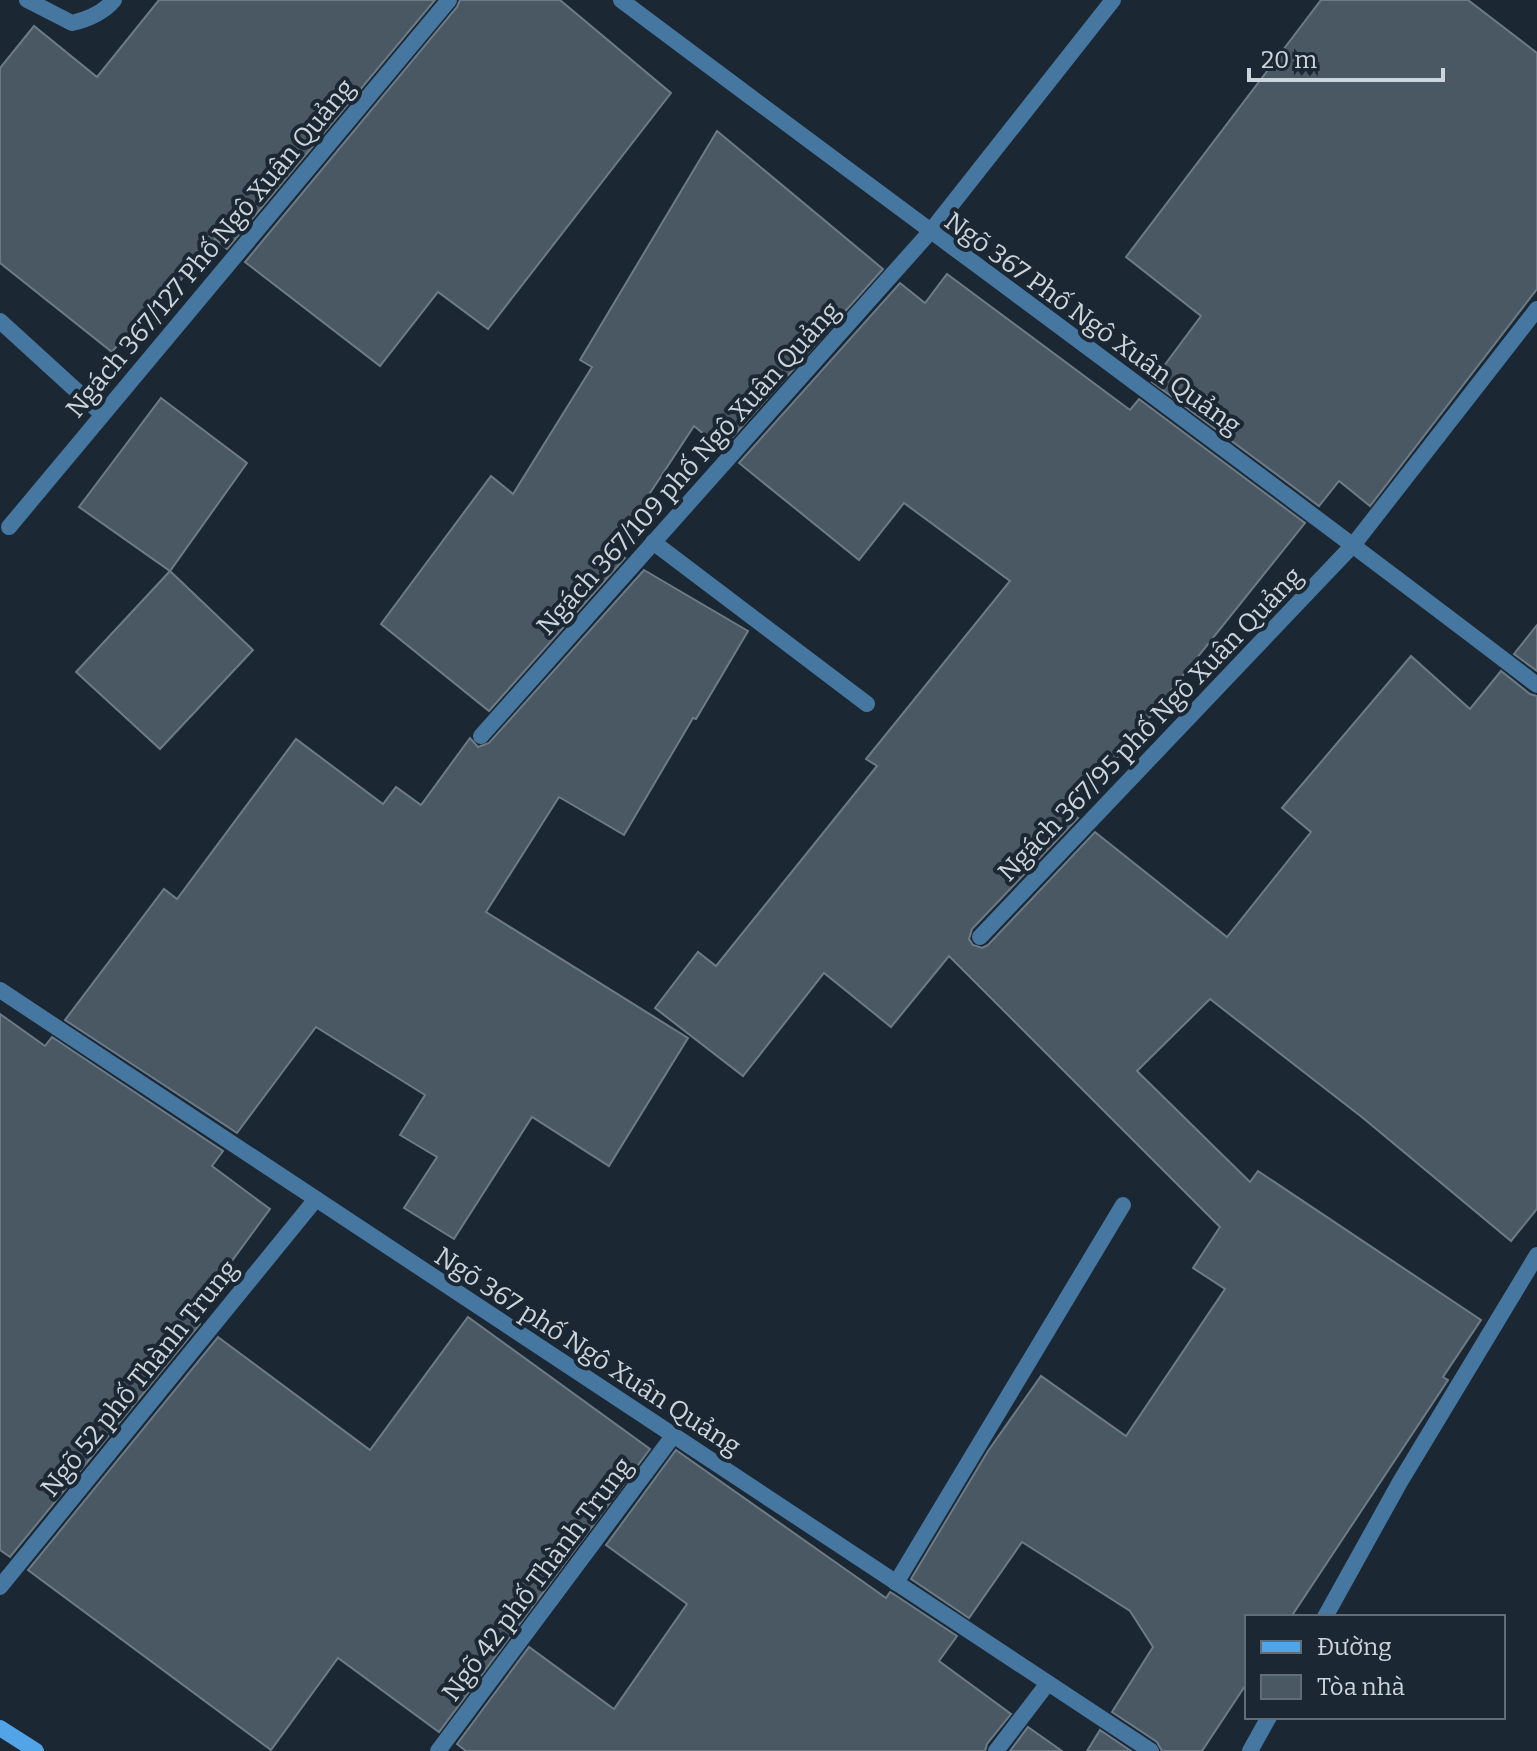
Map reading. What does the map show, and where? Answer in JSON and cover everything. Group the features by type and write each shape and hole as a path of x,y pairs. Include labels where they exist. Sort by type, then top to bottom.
{"main road":[{"path":"0,1728 36,1751"}],"street":[{"path":"27,0 72,23 107,9 114,0"},
{"name":"Ngách 367/127 Phố Ngô Xuân Quảng","path":"9,527 449,0"},
{"name":"Ngõ 367 Phố Ngô Xuân Quảng","path":"621,0 1354,544 1537,685"},
{"name":"Ngách 367/109 phố Ngô Xuân Quảng","path":"481,736 930,232 1113,0"},
{"name":"Ngách 367/95 phố Ngô Xuân Quảng","path":"980,937 1354,544 1537,309"},
{"name":"Ngách 367/127 Phố Ngô Xuân Quảng","path":"0,321 102,414"},
{"path":"653,542 867,704"},
{"name":"Ngõ 367 phố Ngô Xuân Quảng","path":"0,990 1151,1751"},
{"name":"Ngõ 52 phố Thành Trung","path":"0,1587 316,1199"},
{"path":"896,1583 1123,1205"},
{"path":"1326,1615 1400,1482 1537,1255"},
{"name":"Ngõ 42 phố Thành Trung","path":"438,1751 673,1436"},
{"path":"996,1751 1048,1683"},
{"path":"1250,1751 1268,1719"}],"building":[{"path":"159,0 435,0 227,249 215,239 180,281 174,276 112,352 0,263 0,68 34,26 97,77"},
{"path":"460,0 560,0 671,93 488,329 438,292 380,366 245,262"},
{"path":"1321,0 1468,0 1537,53 1537,289 1370,506 1339,481 1319,506 1152,382 1201,316 1126,257"},
{"path":"717,131 883,269 722,449 694,426 612,551 625,558 489,711 381,624 491,476 513,494 592,367 580,360"},
{"path":"947,274 1130,410 1139,399 1305,523 1072,814 1078,818 972,929 969,939 973,945 982,948 988,945 1095,832 1227,937 1311,832 1282,808 1411,656 1470,709 1501,671 1537,696 1537,1209 1511,1241 1363,1118 1210,999 1137,1071 1250,1182 1258,1171 1481,1320 1443,1377 1448,1380 1292,1615 1245,1615 1245,1686 1202,1751 1162,1751 1157,1742 1112,1712 1153,1647 1130,1611 1022,1542 969,1618 911,1579 988,1451 1041,1376 1126,1436 1225,1289 1193,1268 1220,1227 949,956 891,1027 824,973 743,1076 655,1008 698,952 716,966 877,766 866,759 1010,581 904,503 859,560 739,463 900,283 925,303"},
{"path":"161,398 247,463 170,571 79,507"},
{"path":"644,570 748,631 624,835 559,797 486,912 688,1038 609,1166 532,1117 454,1239 404,1208 437,1157 400,1135 425,1095 316,1027 237,1133 65,1020 164,889 177,899 296,739 383,804 396,787 421,805 470,738 478,747 489,743"},
{"path":"170,571 253,650 160,749 76,672"},
{"path":"1537,625 1537,671 1514,654"},
{"path":"0,1014 45,1046 52,1037 223,1151 212,1166 270,1209 191,1317 200,1324 10,1557 0,1550"},
{"path":"468,1317 650,1449 439,1732 338,1658 271,1750 28,1570 218,1337 370,1450"},
{"path":"676,1450 886,1598 892,1593 957,1636 939,1661 1011,1714 985,1751 466,1751 457,1744 529,1647 614,1709 687,1604 606,1545"},
{"path":"1028,1727 1062,1751 1010,1751"},
{"path":"1100,1730 1131,1751 1087,1751"}]}
